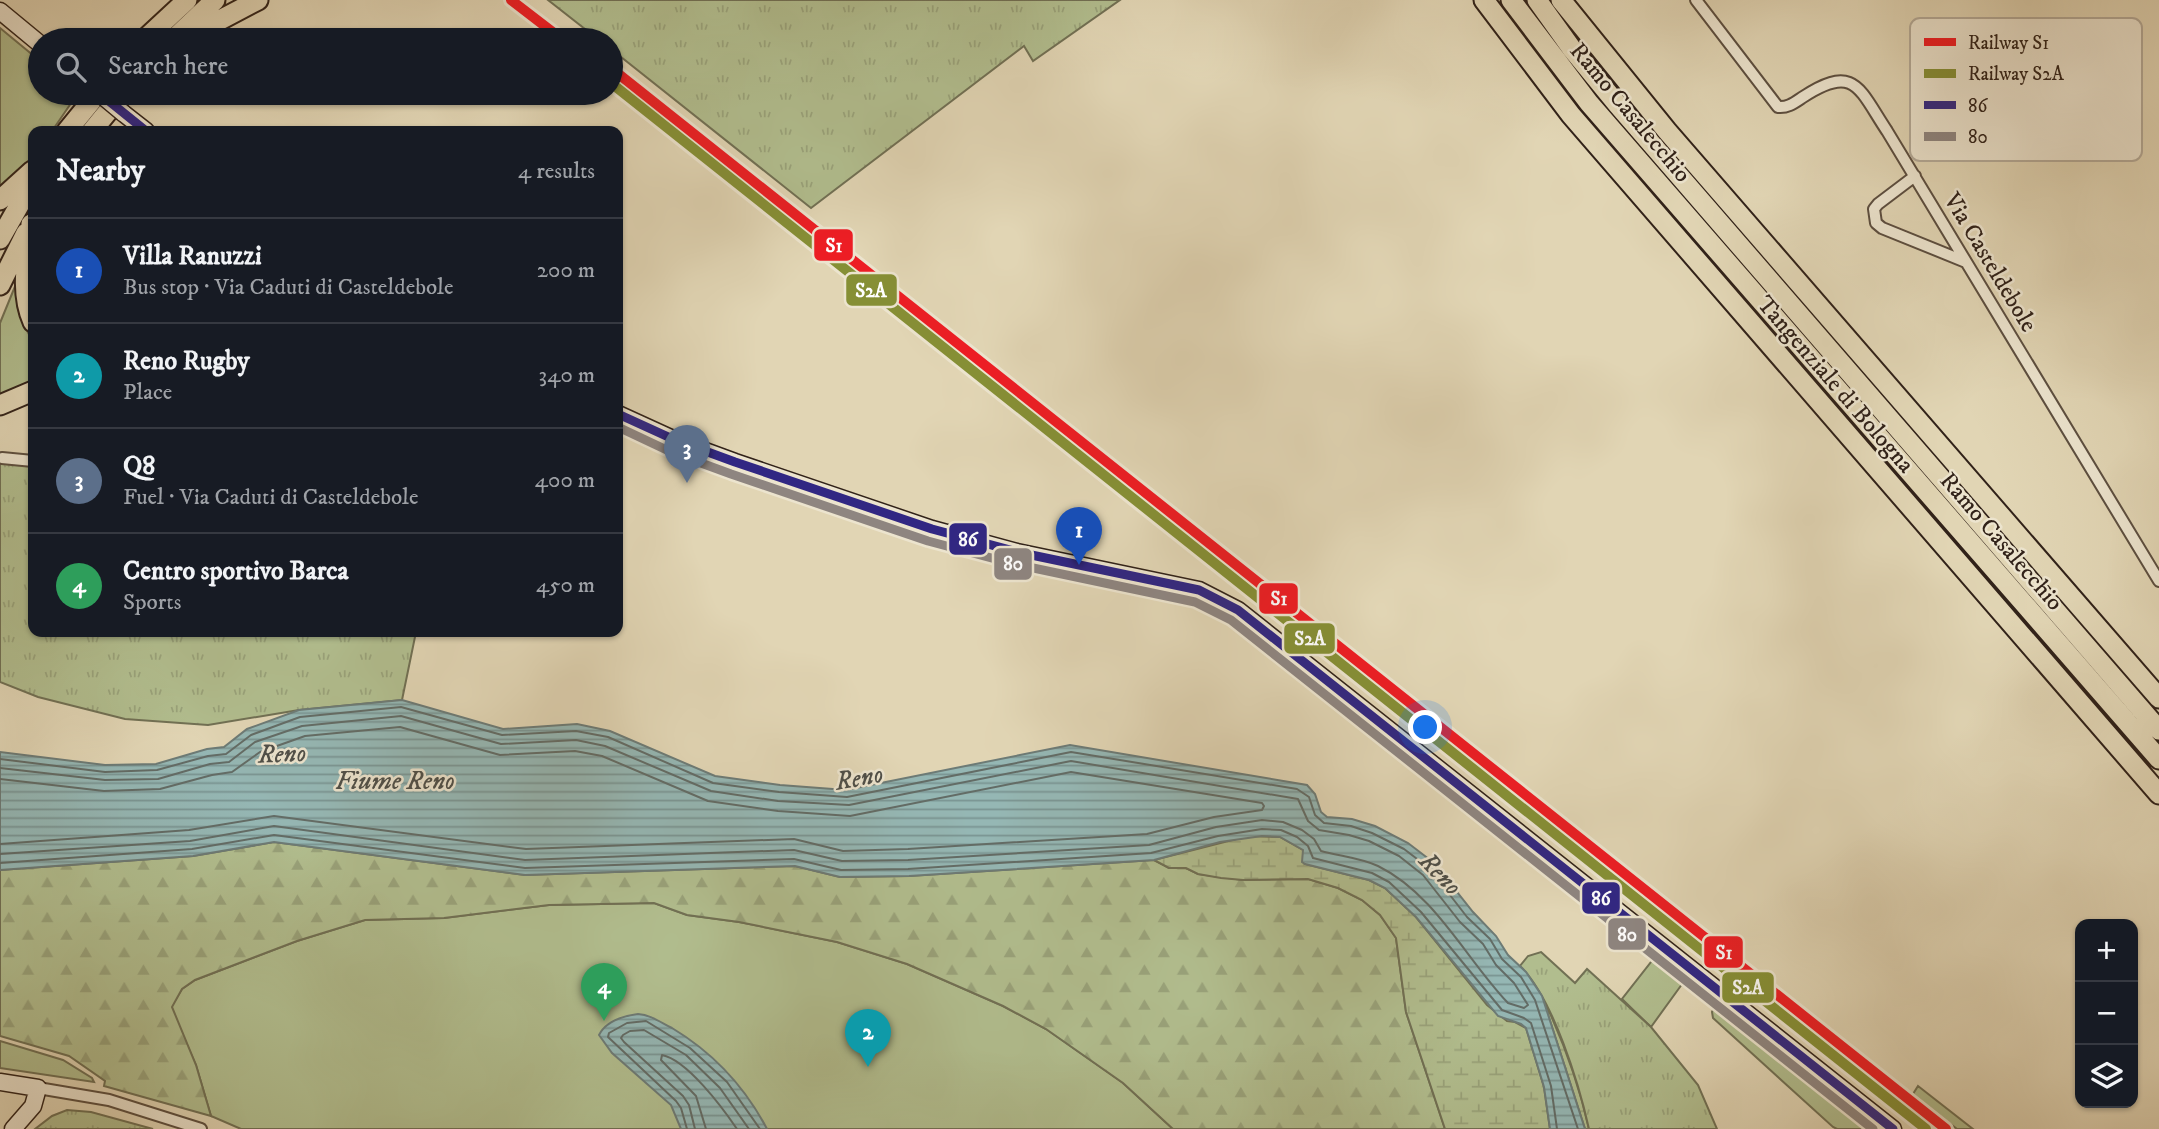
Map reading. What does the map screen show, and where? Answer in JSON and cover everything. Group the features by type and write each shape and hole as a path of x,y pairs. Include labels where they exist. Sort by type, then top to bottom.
{"highway":[{"path":"150,28 167,0"},
{"path":"156,28 187,0"},
{"path":"185,28 215,0"},
{"path":"205,28 258,0"},
{"path":"1470,0 1524,55"},
{"name":"Tangenziale di Bologna","path":"1484,0 1571,115 2159,794"},
{"name":"Ramo Casalecchio","path":"1511,0 1589,103 2159,759"},
{"name":"Ramo Casalecchio","path":"1536,0 1617,104 2159,730"},
{"name":"Tangenziale di Bologna","path":"1561,0 1667,131 2159,698"},
{"path":"1574,0 1614,51 1667,131"},
{"path":"71,126 89,105"},
{"path":"96,126 113,105"},
{"path":"0,200 28,175"},
{"path":"0,239 28,190"},
{"path":"0,285 28,230"},
{"path":"28,260 25,289 28,309"},
{"path":"0,405 28,393"}],"main road":[{"path":"0,11 28,34"},
{"path":"114,105 140,126"},
{"path":"623,416 675,440 932,529 1009,550 1199,590 1238,610 1893,1129"},
{"path":"0,1082 38,1088 29,1112 13,1129"}],"street":[{"name":"Via Casteldebole","path":"1696,0 1778,107 1786,108 1818,87 1838,80 1857,86 1915,176 2159,580"},
{"path":"1915,176 1878,204 1874,209 1876,223 1882,228 1967,262"},
{"path":"2,458 28,461"},
{"path":"38,1088 109,1100 201,1129"}],"green space":[{"path":"548,0 1120,0 1033,61 1024,46 811,208 623,59 623,28 584,28"},
{"path":"0,28 28,51 28,105 70,105 55,126 28,126 28,166 0,192"},
{"path":"16,284 19,313 28,332 28,386 0,398 0,323"},
{"path":"0,459 28,462 28,637 415,637 402,700 299,710 208,725 125,719 38,697 0,682"},
{"path":"1248,836 1280,837 1303,850 1305,864 1369,880 1385,888 1416,917 1487,1005 1507,1021 1526,1028 1544,1087 1550,1129 1445,1129 1406,1012 1396,938 1380,915 1362,900 1338,888 1308,879 1221,878 1198,874 1186,868 1169,868 1154,860"},
{"path":"274,842 525,875 795,866 840,877 909,876 1154,860 1169,868 1186,868 1198,874 1243,880 1308,879 1338,888 1362,900 1380,915 1396,938 1406,1012 1445,1129 1173,1129 1123,1083 1046,1029 1003,1006 907,964 837,942 739,922 687,915 654,903 549,905 444,918 365,920 297,941 195,980 182,989 172,1007 196,1065 211,1116 104,1086 105,1081 69,1056 0,1036 0,870 193,856"},
{"path":"654,903 687,915 739,922 837,942 907,964 1003,1006 1046,1029 1123,1083 1173,1129 241,1129 211,1116 196,1065 171,1007 182,989 195,980 297,941 365,920 444,918 549,905"},
{"path":"1541,952 1575,983 1587,969 1651,1027 1698,1085 1717,1129 1589,1129 1579,1089 1554,1020 1532,980 1520,966 1528,956"},
{"path":"1655,957 1685,980 1651,1027 1622,999"},
{"path":"1542,996 1569,1061 1589,1129 1585,1129"},
{"path":"1716,1004 1874,1129 1833,1127 1713,1018 1712,1012"},
{"path":"0,1041 63,1060 92,1078 94,1082 0,1068"},
{"path":"1918,1086 1973,1129 1957,1129 1913,1094"},
{"path":"67,1110 91,1112 153,1129 35,1129 52,1116"}],"water":[{"name":"Fiume Reno","path":"402,700 503,729 577,724 610,731 715,776 780,785 846,790 1070,745 1307,785 1315,794 1321,812 1327,817 1352,819 1375,826 1408,843 1434,863 1496,936 1508,955 1526,972 1542,996 1585,1129 1550,1129 1544,1087 1526,1028 1498,1016 1416,917 1385,888 1369,880 1305,864 1302,862 1303,850 1280,837 1262,836 1220,842 1154,860 909,876 840,877 795,866 525,875 274,842 193,856 0,870 0,752 105,765 156,764 207,749 224,747 247,729 299,710"},
{"path":"638,1014 651,1017 672,1028 714,1059 738,1085 767,1129 681,1129 671,1105 612,1053 599,1035 615,1020"}],"rail line":[{"name":"S1","path":"511,0 547,28"},
{"name":"S1","path":"623,78 1946,1129"},
{"name":"S2A","path":"623,93 1926,1129"}],"transit line":[{"name":"86","path":"114,105 140,126"},
{"name":"86","path":"623,416 675,440 735,462 932,529 1017,552 1199,590 1238,610 1893,1129"},
{"name":"80","path":"623,429 671,452 731,474 928,541 1014,564 1195,602 1231,620 1873,1129"}],"place":[{"name":"Q8","path":"687,483"},
{"name":"Villa Ranuzzi","path":"1079,565"},
{"name":"Centro sportivo Barca","path":"604,1021"},
{"name":"Reno Rugby","path":"868,1067"}],"water label":[{"name":"Reno","path":"282,753"},
{"name":"Reno","path":"859,777"},
{"name":"Reno","path":"1441,873"}]}
